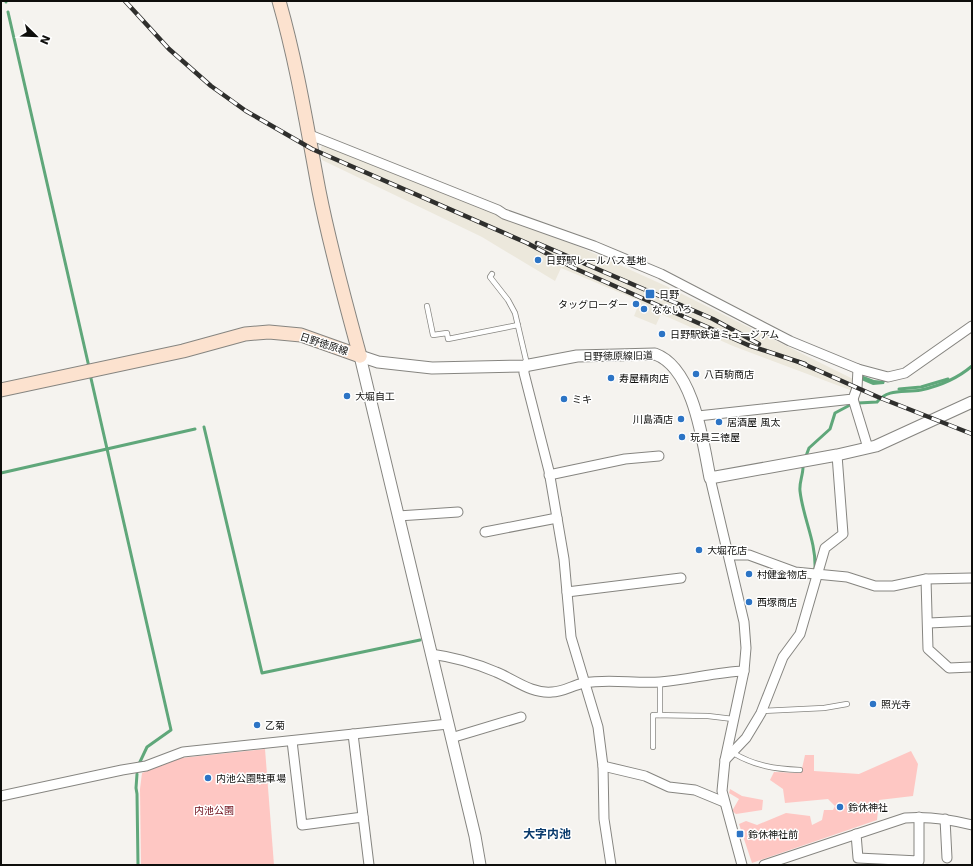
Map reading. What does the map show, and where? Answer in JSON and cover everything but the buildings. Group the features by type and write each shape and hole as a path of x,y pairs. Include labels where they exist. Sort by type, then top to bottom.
{"main road":[{"name":"日野徳原線","path":"279,1 295,61 310,135 319,191 338,278 360,356"},
{"name":"日野徳原線","path":"1,390 183,351 245,334 269,332 301,335 360,356"}],"street":[{"path":"310,135 498,210 504,214 594,246 661,274 790,342 858,369 888,377 895,377 904,373 972,326"},
{"name":"日野徳原線旧道","path":"360,356 378,362 432,368 524,366 578,356 655,354 665,359 680,377 698,416 710,478"},
{"path":"360,356 475,836 480,865"},
{"path":"524,366 549,475 557,518 567,592 571,637 598,727 603,766 604,819 611,865"},
{"path":"858,369 857,388 853,398 868,448"},
{"path":"698,416 853,398"},
{"path":"742,865 722,791 725,760 744,671 746,648 744,622 710,478 837,455 876,446 972,402"},
{"path":"725,760 746,738 762,711 784,657 800,634 816,574 825,548 843,534 837,455"},
{"path":"549,475 625,459 659,456"},
{"path":"398,516 458,512"},
{"path":"485,532 557,518"},
{"path":"728,555 749,554 785,569 847,577 876,586 893,586 926,579 972,578"},
{"path":"567,592 681,578"},
{"path":"926,579 929,623 928,649 949,668 972,667"},
{"path":"929,623 972,621"},
{"path":"431,654 445,656 476,665 497,672 533,689 552,692 584,683 605,681 660,682 726,672 744,671"},
{"path":"451,738 521,717"},
{"path":"1,796 146,766 183,752 448,724"},
{"path":"353,734 368,865"},
{"path":"292,741 302,825 363,817"},
{"path":"603,766 645,776 669,787 695,790 724,802"},
{"path":"856,834 858,858 919,861 919,817"},
{"path":"764,865 905,818 919,817 945,819 972,825"},
{"path":"945,819 947,858"}],"lane":[{"path":"492,274 490,277 508,300 515,313 526,360 524,366"},
{"path":"427,306 432,336 447,333 448,339 518,325"},
{"path":"660,682 660,715"},
{"path":"762,711 824,708 847,704"},
{"path":"653,747 653,715 708,716 733,719"},
{"path":"733,753 760,766 800,770"}],"shaded area":[{"path":"324,145 582,248 666,286 853,379 852,388 850,390 733,346 661,314 656,325 634,316 640,301 561,268 555,281 482,237 322,160 321,147"},
{"path":"861,375 874,380 885,381 884,384 873,385 859,379"}],"green space":[{"name":"内池公園","path":"265,749 274,865 141,865 140,789 142,773 181,758"},
{"path":"911,751 918,764 913,796 879,800 877,820 752,863 739,824 746,821 757,825 786,813 810,816 812,825 822,820 824,810 833,810 835,806 828,799 785,803 783,789 770,780 774,772 801,773 805,755 814,755 814,771 859,774"},
{"path":"730,789 742,796 763,800 762,810 736,814 732,811 739,799 729,793"}],"waterway":[{"path":"8,12 89,367"},
{"path":"858,403 877,402 881,398 891,393 915,391 935,386 954,378 972,366"},
{"path":"90,374 171,730 147,747 139,764"},
{"path":"899,389 921,387 948,379"},
{"path":"806,456 809,448 830,429 835,413 850,405"},
{"path":"204,427 262,673 420,640"},
{"path":"1,473 195,429"},
{"path":"803,467 800,491 814,548 815,568"},
{"path":"137,774 138,865"}],"railway":[{"path":"125,1 169,49 211,86 246,111 312,149 527,243 574,268 748,345 805,364"},
{"path":"537,243 713,319 759,344"},
{"path":"799,362 878,397 972,434"}],"place":[{"name":"日野駅レールバス基地","path":"538,260"},
{"name":"日野","path":"650,294"},
{"name":"タッグローダー","path":"636,304"},
{"name":"なないろ","path":"644,309"},
{"name":"日野駅鉄道ミュージアム","path":"662,334"},
{"name":"八百駒商店","path":"696,374"},
{"name":"寿屋精肉店","path":"611,378"},
{"name":"大堀自工","path":"347,396"},
{"name":"ミキ","path":"564,399"},
{"name":"川島酒店","path":"681,419"},
{"name":"居酒屋 風太","path":"719,422"},
{"name":"玩具三徳屋","path":"682,437"},
{"name":"大堀花店","path":"699,550"},
{"name":"村健金物店","path":"749,574"},
{"name":"西塚商店","path":"749,602"},
{"name":"照光寺","path":"873,704"},
{"name":"乙菊","path":"257,725"},
{"name":"内池公園駐車場","path":"208,778"},
{"name":"鈴休神社","path":"840,807"},
{"name":"鈴休神社前","path":"740,834"}],"district":[{"name":"大字内池","path":"547,834"}]}
